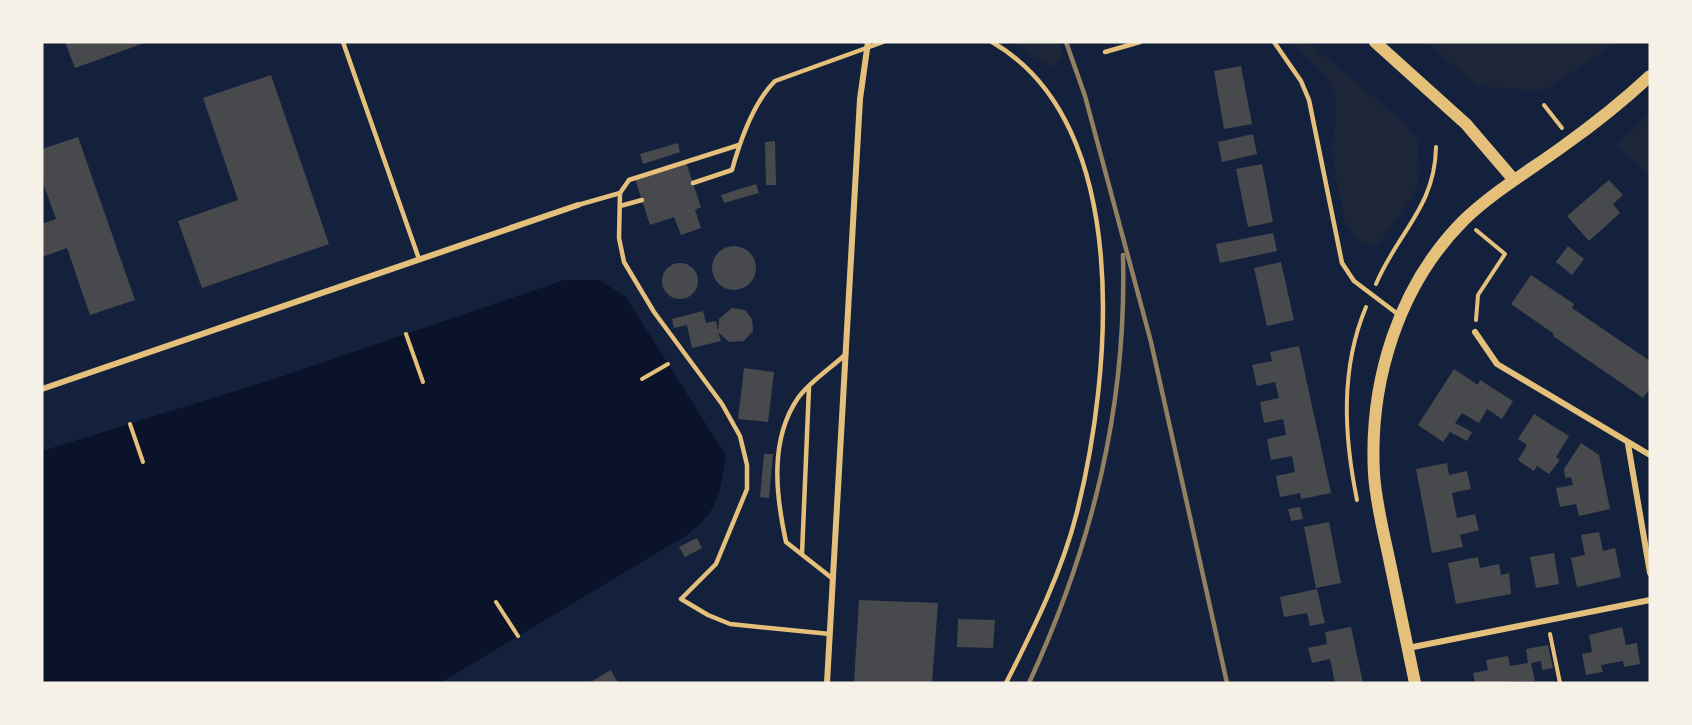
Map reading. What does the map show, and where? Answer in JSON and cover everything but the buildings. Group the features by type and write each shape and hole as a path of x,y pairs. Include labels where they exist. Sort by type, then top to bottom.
{"main road":[{"path":"1375,42 1466,124 1514,180"},
{"path":"1415,683 1379,512 1374,474 1374,429 1380,387 1399,315 1427,264 1464,220 1514,180 1572,140 1650,76"}],"street":[{"path":"827,683 860,99 868,42"},
{"path":"42,389 578,205"},
{"path":"1476,332 1497,364 1650,455"},
{"path":"1628,444 1650,573"},
{"path":"1408,648 1650,600"}],"lane":[{"path":"343,42 419,259"},
{"path":"693,183 732,170 739,145 767,89 775,81 883,42"},
{"path":"992,42 1019,60 1036,76 1068,122 1098,226 1103,315 1099,382 1077,513 1056,576 1033,630 1006,683"},
{"path":"1105,52 1140,42"},
{"path":"1274,42 1301,81 1309,100 1342,263 1354,281 1399,315"},
{"path":"578,205 620,192 629,180 739,145"},
{"path":"620,192 619,238 624,262 654,312 722,404 740,436 747,465 747,489 716,564 681,599 708,615 730,624 830,634"},
{"path":"620,206 642,200"},
{"path":"833,579 786,542 776,489 782,433 798,398 846,354"},
{"path":"802,554 809,387"}],"path":[{"path":"1544,105 1572,140"},
{"path":"1464,220 1505,254 1478,295 1476,332"},
{"path":"406,334 423,382"},
{"path":"642,380 668,364"},
{"path":"130,424 142,462"},
{"path":"496,602 518,636"},
{"path":"1548,620 1560,683"}],"shaded area":[{"path":"1013,42 1058,42 1063,53 1061,60 1050,67"},
{"path":"1291,42 1308,42 1402,121 1418,140 1420,174 1414,195 1375,248 1358,241 1345,223 1331,150 1336,119 1335,99 1330,82"},
{"path":"1426,42 1616,42 1543,91 1477,86"},
{"path":"1650,113 1650,176 1616,145"},
{"path":"564,280 599,280 626,297 726,456 722,481 712,509 687,535 440,683 42,683 42,451 280,377"}],"railway":[{"path":"1066,42 1085,96 1151,342 1227,683"},
{"path":"1029,683 1071,580 1101,475 1112,421 1119,367 1123,311 1123,255"}]}
